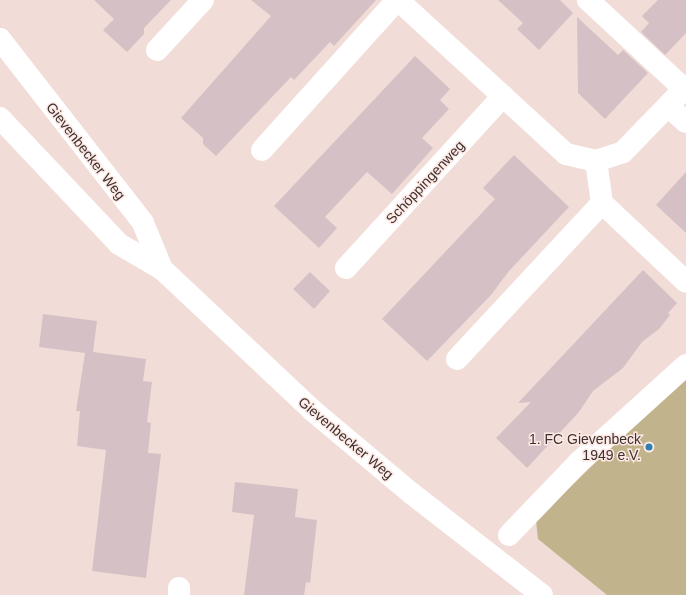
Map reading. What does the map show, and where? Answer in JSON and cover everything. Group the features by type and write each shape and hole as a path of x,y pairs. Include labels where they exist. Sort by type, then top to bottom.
{"main road":[{"path":"157,50 203,0"},
{"path":"262,150 397,0 566,154 596,161 623,152 685,88 588,0"},
{"name":"Gievenbecker Weg","path":"0,40 144,223 162,269"},
{"name":"Schöppingenweg","path":"346,268 504,96"},
{"path":"668,106 686,122"},
{"name":"Gievenbecker Weg","path":"0,118 119,244 162,269 213,319 318,415 451,525 542,595"},
{"path":"596,161 602,203 686,282"},
{"path":"457,359 602,203"},
{"path":"509,535 578,463 686,365"}],"shaded area":[{"name":"1. FC Gievenbeck 1949 e.V.","path":"686,375 686,595 607,595 538,539 536,520"}],"building":[{"path":"94,0 171,0 144,28 144,34 127,52 103,30 114,19"},
{"path":"251,0 376,0 334,46 330,42 294,80 291,77 216,156 203,144 203,138 181,118 271,16"},
{"path":"498,0 560,0 573,13 539,50 517,29 523,23"},
{"path":"658,0 686,0 686,33 665,55 641,32 649,23 642,16"},
{"path":"577,17 618,55 623,50 648,73 605,119 578,93"},
{"path":"415,56 450,89 440,100 449,109 422,138 433,148 392,194 367,172 325,217 337,228 319,248 274,206"},
{"path":"514,155 569,207 509,271 491,295 427,361 382,319 495,199 483,188"},
{"path":"686,172 686,233 656,205"},
{"path":"643,270 677,303 668,313 670,315 659,329 642,342 623,368 593,391 579,412 527,468 496,438 531,402 518,403"},
{"path":"310,272 330,291 314,309 293,289"},
{"path":"43,314 97,321 93,352 146,359 143,381 152,382 147,422 151,423 148,453 161,454 146,578 92,571 106,450 77,446 80,411 76,411 85,353 39,347"},
{"path":"235,482 298,489 295,517 317,520 310,583 306,582 304,595 244,595 254,515 232,512"}],"place":[{"name":"1. FC Gievenbeck 1949 e.V.","path":"649,447"}]}
